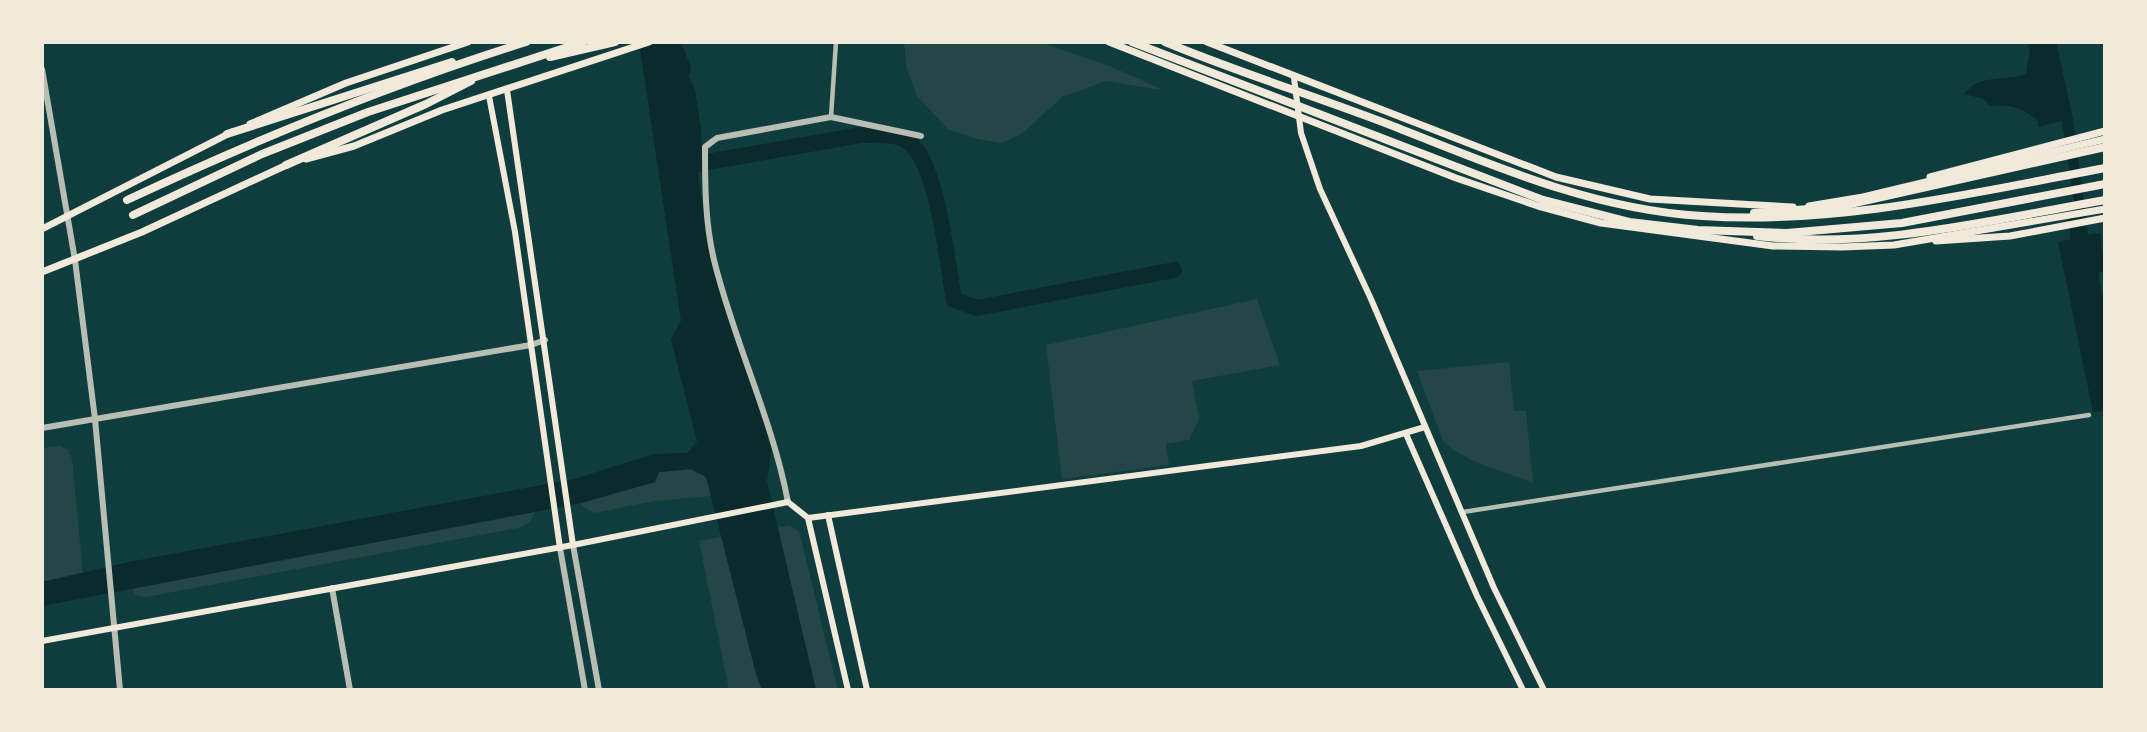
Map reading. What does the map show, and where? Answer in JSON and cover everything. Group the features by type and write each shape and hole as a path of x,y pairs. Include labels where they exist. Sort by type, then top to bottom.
{"highway":[{"path":"227,134 422,69 495,52 518,42"},
{"path":"127,200 265,136 526,42"},
{"path":"133,215 262,154 498,67 583,42"},
{"path":"286,165 426,104 498,67 615,42"},
{"path":"1132,42 1543,200 1629,222 1788,240 1898,235 2105,200"},
{"path":"1165,42 1546,184 1628,207 1701,216 1782,218 1900,206 2105,168"},
{"path":"1701,216 1837,207 2105,147"},
{"path":"1698,230 1787,233 1902,223 2105,184"}],"main road":[{"path":"42,229 227,134 346,83 468,42"},
{"path":"42,272 75,260 286,165 354,146 442,110 649,42"},
{"path":"1109,42 1456,178 1538,206 1601,223 1773,246 1894,245 2010,236 2105,218"},
{"path":"1207,42 1294,78 1556,177 1650,199 1732,206 1801,207 1863,197 2105,139"},
{"path":"1294,78 1301,115 1301,134 1320,189 1494,588 1544,690"},
{"path":"507,90 573,545"},
{"path":"489,96 515,232 560,548"},
{"path":"1863,197 1973,164 2105,131"},
{"path":"1894,245 2105,209"},
{"path":"808,518 1361,446 1425,427"},
{"path":"1406,434 1477,596 1523,690"},
{"path":"42,641 560,548 788,502 808,518 848,690"},
{"path":"828,515 867,690"}],"street":[{"path":"831,117 836,42"},
{"path":"42,69 75,260 94,419 120,690"},
{"path":"788,502 774,440 714,258 705,147 717,138 831,117 921,136"},
{"path":"42,428 531,345 545,340"},
{"path":"1463,512 2089,415"},
{"path":"573,545 599,690"},
{"path":"560,548 584,690"},
{"path":"332,588 350,690"}],"shaded area":[{"path":"639,42 681,42 691,67 689,76 695,90 701,129 702,161 698,173 712,266 772,446 767,481 816,690 762,690 706,477 692,469 659,472 655,482 581,503 42,606 42,582 129,562 574,479 654,454 687,453 697,442 671,339 681,321"},
{"path":"904,42 1040,42 1112,67 1163,90 1106,81 1062,97 1023,133 1002,143 977,139 948,129 917,96 907,69"},
{"path":"2026,42 2056,42 2073,119 2088,235 2100,233 2105,271 2098,273 2105,307 2105,429 2102,411 2093,412 2058,242 2070,239 2069,212 2075,209 2062,121 2038,127 2038,121 2022,110 2010,106 1990,106 1984,99 1964,94 1977,83 2026,74 2030,49"},
{"path":"1257,299 1280,365 1192,381 1199,419 1189,440 1166,444 1169,465 1062,479 1046,345"},
{"path":"1509,362 1514,411 1526,411 1533,483 1474,461 1443,441 1417,371"},
{"path":"60,446 68,450 72,459 83,573 42,582 42,448"},
{"path":"688,469 706,477 711,496 654,501 595,513 581,503 655,482 659,472"},
{"path":"535,512 530,522 518,528 146,597 135,595 132,589"},
{"path":"789,525 799,531 838,690 816,690 777,528"},
{"path":"722,537 762,690 729,690 699,541"}],"waterway":[{"path":"690,165 861,135 886,135 904,139 919,154 934,192 954,300 977,308 1174,270"}]}
